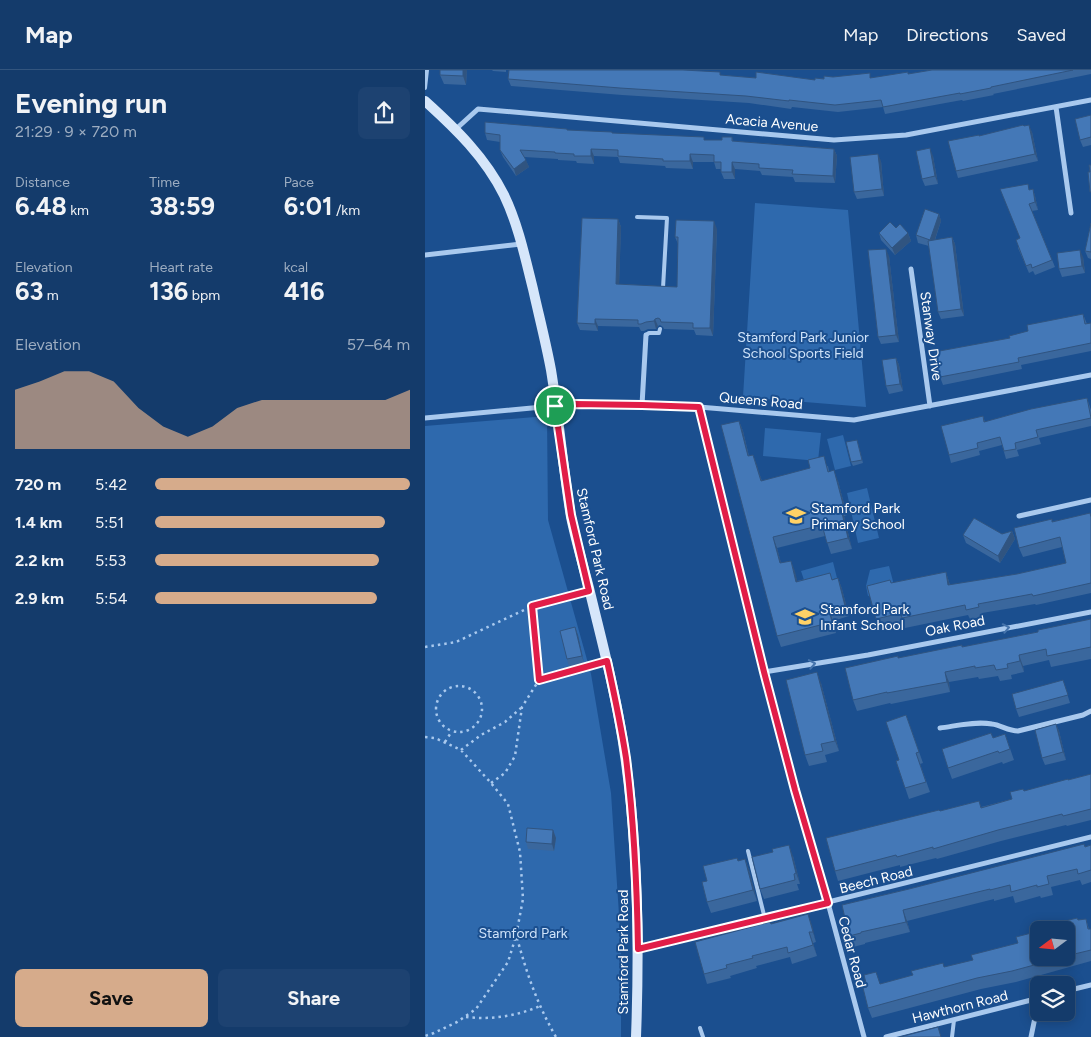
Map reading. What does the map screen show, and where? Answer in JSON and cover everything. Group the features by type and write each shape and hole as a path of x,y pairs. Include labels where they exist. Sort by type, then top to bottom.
{"street":[{"name":"Acacia Avenue","path":"456,130 478,109 835,140 905,136 1091,100"},
{"name":"Stamford Park Road","path":"425,101 476,151 498,184 514,220 537,309 550,368 571,515 607,661 627,768 637,888 636,1037"},
{"path":"1056,107 1071,213"},
{"path":"425,255 521,244"},
{"name":"Stanway Drive","path":"911,269 929,406"},
{"path":"642,405 646,335"},
{"name":"Queens Road","path":"425,418 575,404 699,407 854,420 1091,376"},
{"name":"Cedar Road","path":"699,407 764,672 864,1037"},
{"path":"1019,516 1091,500"},
{"name":"Oak Road","path":"764,672 877,653 1091,612"},
{"path":"940,728 983,723 1018,731 1091,711"},
{"name":"Beech Road","path":"638,949 1091,837"},
{"path":"1075,988 1091,984"},
{"name":"Hawthorn Road","path":"886,1037 1030,1000"},
{"path":"1031,1037 1034,1021"}],"lane":[{"path":"425,88 427,70"},
{"path":"637,217 667,218 663,288"},
{"path":"646,335 649,333 659,333 660,329"},
{"path":"532,606 589,591"},
{"path":"566,673 607,661"},
{"path":"748,852 765,919"},
{"path":"952,1037 954,1020"},
{"path":"700,1028 703,1037"}],"path":[{"path":"425,647 456,642 532,606 539,680 522,708 505,722 481,735 461,750"},
{"path":"539,680 566,673"},
{"path":"463,686 470,689 480,700 481,714 478,721 467,730 460,732 452,730 440,722 436,707 438,699 448,688 463,686"},
{"path":"491,783 505,773 515,756 522,708"},
{"path":"445,742 452,730"},
{"path":"425,737 435,738 461,750 508,804 520,852 523,899 509,962 476,1009 434,1033 425,1036"},
{"path":"516,936 530,983 555,1037"},
{"path":"464,1017 504,1016 529,1011 540,1006"}],"green space":[{"name":"Stamford Park Junior School Sports Field","path":"755,203 848,210 866,407 743,397"},
{"name":"Stamford Park","path":"547,416 548,520 591,674 611,793 621,945 621,1037 425,1037 425,426"},
{"path":"765,428 821,433 818,461 763,456"},
{"path":"843,435 851,466 835,470 827,439"},
{"path":"867,488 879,538 858,543 847,493"},
{"path":"833,562 837,578 806,586 801,571"},
{"path":"889,566 895,589 868,596 866,586 870,570"}],"building":[{"path":"440,70 463,70 463,76 440,75"},
{"path":"509,70 683,70 720,72 720,75 756,78 756,72 815,80 815,78 824,79 824,76 833,77 870,73 870,78 932,70 1073,70 991,88 883,107 881,100 835,105 746,96 508,79"},
{"path":"1091,115 1091,137 1080,140 1075,119"},
{"path":"485,122 567,130 704,137 704,140 722,140 722,137 732,137 732,141 834,149 833,176 792,174 793,170 759,168 759,164 732,162 732,172 721,172 721,162 714,162 714,155 690,154 690,161 663,161 663,159 618,156 618,150 591,149 591,156 520,150 526,160 514,169 500,150 500,135 485,133"},
{"path":"1029,125 1035,154 956,171 948,141 979,136"},
{"path":"930,148 935,176 922,179 916,151"},
{"path":"878,154 882,189 854,192 850,157"},
{"path":"1089,165 1091,165 1091,192 1088,172 1090,172"},
{"path":"1028,184 1029,190 1033,189 1035,202 1029,204 1052,260 1032,268 1031,264 1026,266 1016,240 1020,238 1000,189"},
{"path":"925,209 939,214 930,240 916,235"},
{"path":"582,218 618,219 616,284 677,287 678,237 675,237 676,220 714,221 710,328 693,328 693,323 661,322 658,318 641,324 638,324 638,320 595,319 595,324 577,323"},
{"path":"890,222 896,228 900,224 908,233 892,248 879,233"},
{"path":"1091,223 1091,252 1085,251"},
{"path":"952,237 961,309 938,312 928,241"},
{"path":"886,249 896,335 878,337 868,250"},
{"path":"1080,250 1082,266 1059,269 1057,253"},
{"path":"1083,314 1085,324 1091,323 1091,343 1018,358 1019,362 940,377 934,352 1010,338 1009,336 1028,331 1027,325"},
{"path":"896,358 900,384 886,386 882,360"},
{"path":"1087,398 1091,418 1036,430 1038,437 1015,443 1016,449 1004,451 1000,437 977,443 978,448 949,455 941,426 983,416 984,422 1031,409"},
{"path":"739,421 748,456 753,455 761,481 810,468 808,460 824,456 828,472 834,470 843,504 840,505 848,538 827,543 822,525 773,537 780,563 791,561 796,582 830,573 832,580 838,578 845,606 829,610 832,622 777,636 721,425"},
{"path":"857,440 862,460 851,462 846,442"},
{"path":"1090,513 1091,583 1033,596 1032,594 978,604 979,607 966,610 965,605 902,618 901,613 876,619 867,586 890,580 891,583 946,572 948,585 1017,574 1066,563 1060,537 1019,548 1014,528"},
{"path":"974,518 1002,534 1012,531 998,556 963,535"},
{"path":"1091,619 1091,647 1047,656 1046,649 1019,655 1020,661 1007,664 1008,668 996,670 994,665 975,668 975,666 945,672 947,682 853,700 845,668 898,656 898,658 1038,632 1038,630"},
{"path":"575,627 582,656 567,659 560,631"},
{"path":"817,672 835,741 821,744 823,751 805,755 786,680"},
{"path":"1063,680 1068,695 1016,709 1012,694"},
{"path":"906,715 919,752 916,753 926,782 905,788 896,761 899,760 886,722"},
{"path":"1056,724 1063,752 1042,758 1035,730"},
{"path":"991,733 993,738 1005,734 1010,749 999,753 998,751 948,768 942,749"},
{"path":"1091,774 1091,809 1063,816 1062,814 933,849 933,847 897,857 896,855 835,871 826,838 979,801 981,808 1012,799 1010,792 1023,789 1024,791"},
{"path":"527,828 553,830 552,844 526,842"},
{"path":"1084,844 1085,847 1091,845 1091,870 1078,874 1077,869 1047,876 1049,884 1037,887 1037,885 1011,892 1010,885 903,910 906,922 849,936 842,905"},
{"path":"789,845 796,873 794,874 795,880 760,889 752,857 773,852 772,849"},
{"path":"737,858 738,861 745,859 753,890 707,902 702,882 707,881 703,866"},
{"path":"808,914 813,932 809,932 813,945 788,953 787,947 752,956 753,958 726,965 727,968 704,974 695,942"},
{"path":"1077,918 1078,920 1086,919 1088,929 1091,929 1091,950 1075,954 1075,921 1065,921"},
{"path":"1030,933 1030,966 977,978 868,1008 863,988 867,987 864,975 876,972 880,984 913,975 911,971 943,963 944,967 973,960 971,955 1018,943 1016,937"},
{"path":"938,1027 941,1037 900,1037"}],"place":[{"name":"Stamford Park Primary School","path":"796,516"},
{"name":"Stamford Park Infant School","path":"805,617"}],"route":[{"path":"575,404 699,407 764,672 795,790 828,903 638,949 637,888 626,759 607,661 539,680 532,606 589,591 571,515 555,406 575,404"}]}
